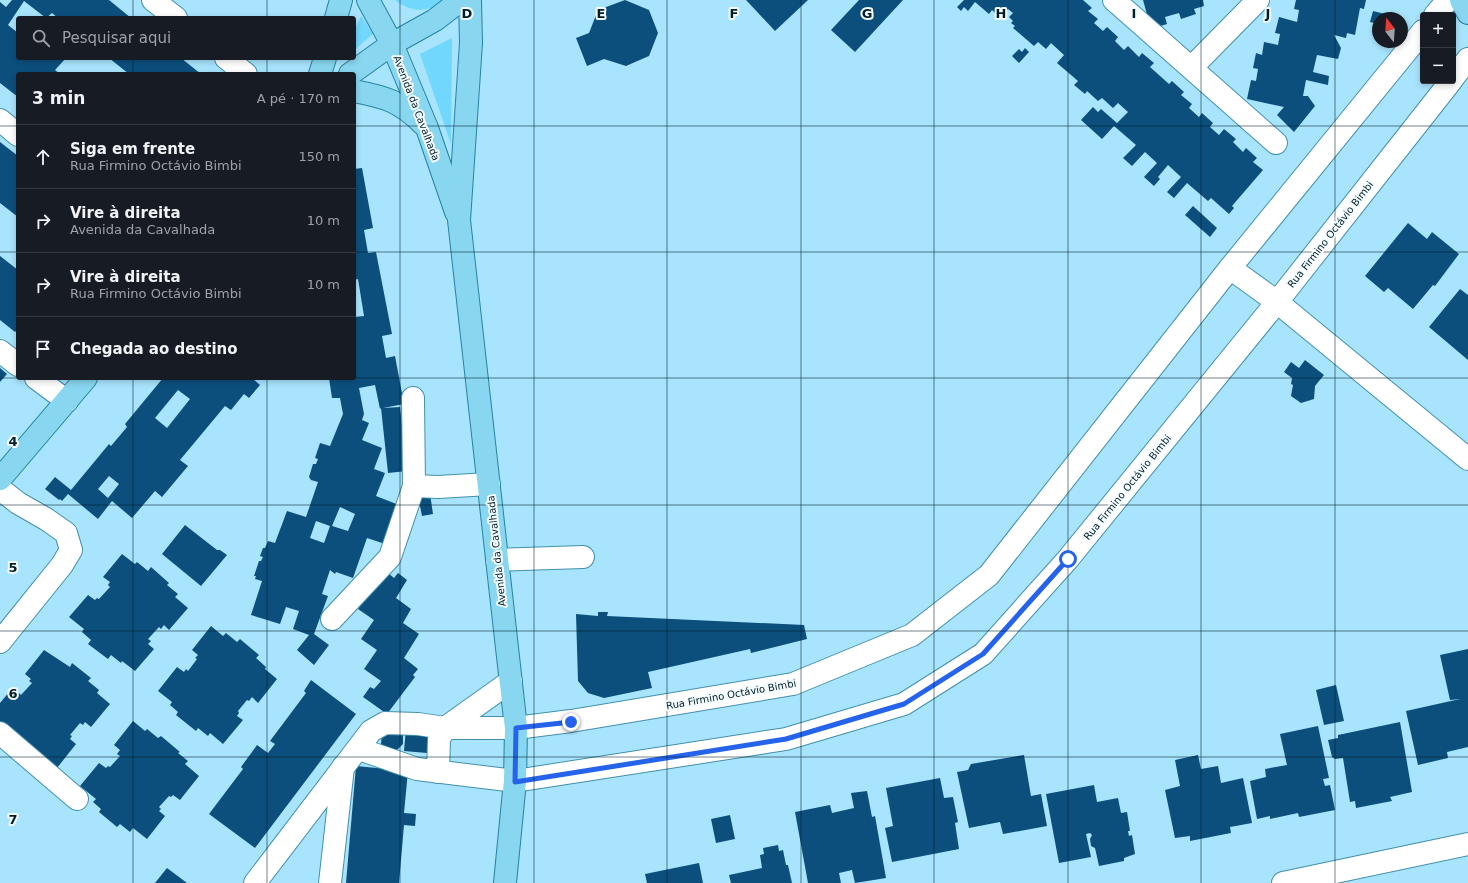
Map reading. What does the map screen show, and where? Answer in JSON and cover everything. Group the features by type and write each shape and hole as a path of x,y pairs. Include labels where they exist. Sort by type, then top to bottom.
{"main road":[{"path":"337,16 341,0"},
{"name":"Avenida da Cavalhada","path":"368,0 392,44 427,128 459,220"},
{"path":"353,72 392,44 434,20 461,0"},
{"name":"Avenida da Cavalhada","path":"470,0 471,43 459,220 516,728 515,782 505,883"},
{"path":"1461,0 1468,13"},
{"path":"321,72 324,60"},
{"path":"356,92 394,102 409,110 427,128"},
{"path":"0,479 84,380"}],"street":[{"path":"153,0 173,16"},
{"path":"1114,0 1192,67 1276,143"},
{"path":"1192,67 1258,0"},
{"path":"1438,12 1448,0"},
{"name":"Rua Firmino Octávio Bimbi","path":"255,883 371,731 385,723 418,724 445,728 516,728 571,722 793,684 912,635 989,575 1230,268 1420,34"},
{"path":"1456,74 1468,59"},
{"path":"228,60 244,72"},
{"name":"Rua Firmino Octávio Bimbi","path":"359,748 417,769 515,782 786,739 904,704 983,654 1068,559 1277,302 1449,84"},
{"path":"0,120 16,133"},
{"path":"1230,268 1277,302 1468,460"},
{"path":"0,351 16,363"},
{"path":"39,380 67,401"},
{"path":"332,619 390,557 414,486 413,398"},
{"path":"414,486 438,487 489,484"},
{"path":"0,489 18,503 46,519 66,533 71,550 62,565 0,642"},
{"path":"497,560 583,557"},
{"path":"438,772 439,739 445,728 511,681"},
{"path":"0,732 76,799"},
{"path":"330,883 343,767"},
{"path":"1283,883 1468,844"}],"shaded area":[{"path":"395,0 446,0 433,7 421,10 408,8"},
{"path":"361,16 373,34 356,48 356,27"},
{"path":"452,38 451,144 420,54"}],"building":[{"path":"12,0 109,0 129,16 56,16 52,13 48,16 43,16 24,1 8,25 16,31 16,60 64,60 55,70 58,72 16,72 16,95 0,83 0,2 6,7"},
{"path":"625,0 649,10 658,33 649,56 626,66 604,59 587,66 576,38 589,33 598,10"},
{"path":"746,0 808,0 775,31"},
{"path":"859,0 903,0 855,52 831,30"},
{"path":"964,0 1083,0 1092,8 1088,11 1098,19 1094,23 1103,31 1107,27 1118,37 1115,41 1124,50 1128,46 1139,57 1142,53 1154,63 1150,67 1169,84 1172,81 1184,92 1181,95 1192,104 1189,108 1199,117 1202,113 1213,123 1210,127 1219,135 1224,129 1236,139 1233,142 1243,152 1246,148 1257,158 1253,162 1263,170 1232,206 1234,208 1229,214 1211,198 1208,201 1187,183 1174,198 1167,192 1181,177 1168,165 1158,177 1160,179 1154,186 1144,177 1157,163 1145,152 1132,166 1123,158 1136,145 1114,126 1102,139 1081,120 1093,107 1098,112 1101,109 1117,123 1128,112 1118,103 1113,108 1102,98 1098,101 1087,91 1085,94 1074,85 1078,81 1057,63 1064,55 1051,43 1046,49 1038,42 1034,46 1013,28 1015,26 1011,23 1013,21 1009,17 1013,13 1008,9 1000,17 992,10 989,14 975,2 968,11 964,7 961,11 957,7"},
{"path":"1143,0 1203,0 1204,6 1194,9 1196,14 1181,19 1179,13 1165,17 1167,24 1151,29"},
{"path":"1296,0 1366,0 1364,9 1360,8 1355,35 1347,33 1346,38 1334,35 1341,48 1338,59 1317,55 1313,72 1329,76 1328,85 1306,80 1303,96 1308,96 1315,106 1294,132 1277,115 1284,107 1247,99 1251,80 1256,81 1258,69 1253,68 1256,53 1262,55 1264,42 1278,45 1280,34 1275,33 1279,17 1297,22 1299,10 1294,9"},
{"path":"1025,48 1029,52 1019,63 1012,56 1019,49 1022,52"},
{"path":"112,60 184,60 198,72 126,72"},
{"path":"0,142 16,154 16,215 0,203"},
{"path":"362,168 373,228 364,230 368,253 376,252 392,334 382,336 386,358 395,356 404,404 383,408 400,407 407,471 388,473 381,408 380,409 375,385 359,388 364,414 362,420 369,423 362,440 382,448 374,469 385,473 376,496 399,505 385,544 367,538 353,578 336,572 335,574 330,570 322,594 328,596 314,634 329,645 314,665 297,650 309,635 293,629 299,611 286,607 280,624 251,615 262,581 255,579 256,576 254,576 259,561 261,561 263,557 260,556 263,548 265,548 268,541 275,543 287,511 306,517 318,482 311,480 309,477 313,464 316,464 318,459 315,458 320,443 330,446 343,414 340,398 332,398 329,380 356,380 356,317 364,316 358,279 356,280 356,169","holes":["340,507 355,514 348,531 332,526","316,521 330,526 324,543 310,538"]},
{"path":"1193,206 1217,228 1210,237 1185,215"},
{"path":"1408,223 1427,239 1432,232 1459,254 1435,286 1433,285 1413,309 1388,288 1384,292 1365,276"},
{"path":"0,256 16,268 16,331 15,332 0,320"},
{"path":"1460,289 1468,295 1468,360 1429,327"},
{"path":"1305,360 1324,375 1315,386 1314,399 1301,403 1291,396 1293,385 1291,384 1292,378 1284,372 1291,362 1299,368"},
{"path":"0,368 7,374 0,382"},
{"path":"161,380 254,380 260,385 249,398 244,394 231,410 225,406 180,460 188,466 162,497 155,491 132,518 112,501 98,519 68,494 62,501 45,489 55,477 71,490 109,444 111,446 127,427 125,424","holes":["178,390 190,399 167,428 155,418","109,476 119,484 108,498 98,489"]},
{"path":"430,494 433,514 422,516 418,496"},
{"path":"185,525 217,550 220,550 227,555 201,586 162,554"},
{"path":"122,554 135,564 137,562 148,571 151,567 169,583 167,585 178,594 175,597 188,608 169,630 164,625 161,629 159,627 148,639 151,641 148,644 154,649 135,671 111,655 108,659 88,644 91,640 82,632 84,629 69,617 88,595 95,600 97,598 99,599 110,587 108,585 110,582 103,577"},
{"path":"387,572 394,578 398,573 407,580 396,598 411,609 403,623 419,634 404,658 418,669 413,675 415,677 387,714 363,697 370,687 374,689 381,681 364,669 377,650 361,639 374,620 358,609"},
{"path":"598,612 608,612 607,616 804,625 807,639 751,653 750,649 648,672 652,688 604,698 588,693 578,681 576,614 598,616"},
{"path":"211,626 223,636 226,633 237,642 240,639 259,655 256,658 266,667 265,669 277,679 258,703 252,697 249,701 247,700 238,711 239,713 237,716 243,720 223,744 210,733 208,736 198,728 196,731 176,715 178,712 170,705 172,702 158,691 177,667 184,672 186,669 188,671 197,659 195,658 198,655 192,650"},
{"path":"1468,649 1468,747 1447,752 1448,758 1418,765 1406,711 1460,699 1450,700 1440,655"},
{"path":"44,650 70,667 72,663 91,678 88,681 99,690 97,693 110,704 91,727 85,722 83,725 80,723 70,735 72,736 70,739 76,744 57,768 0,722 0,703 10,691 17,697 19,693 21,695 32,683 29,681 31,679 25,674"},
{"path":"311,680 356,714 255,848 209,814 243,769 241,767 257,745 268,753 275,744 270,741 306,693 304,691"},
{"path":"1336,685 1344,721 1324,725 1316,690"},
{"path":"133,721 145,731 147,729 158,738 161,736 180,752 178,753 188,761 185,764 199,776 180,800 173,795 171,797 169,796 159,807 161,809 159,811 165,816 147,839 133,828 130,832 120,824 117,827 99,812 101,809 93,802 96,799 80,786 99,763 106,768 108,766 110,767 120,756 117,754 120,750 114,745"},
{"path":"1400,722 1412,792 1390,797 1392,801 1356,808 1355,801 1350,802 1343,758 1335,759 1332,757 1328,740 1338,738 1338,735"},
{"path":"1318,726 1329,778 1323,779 1325,786 1330,785 1335,810 1299,817 1298,813 1270,819 1270,816 1257,819 1250,781 1266,777 1265,769 1287,765 1280,734"},
{"path":"397,728 403,735 403,744 397,750 388,750 381,744 382,734"},
{"path":"406,728 429,730 427,753 404,751"},
{"path":"1024,755 1031,796 1041,794 1047,826 1003,834 1000,822 969,828 957,772 968,770 971,764"},
{"path":"1198,755 1201,769 1218,766 1221,783 1243,778 1252,823 1230,827 1231,833 1190,841 1190,836 1175,838 1165,790 1180,786 1175,760"},
{"path":"356,766 408,771 404,813 416,814 415,826 404,825 399,883 346,883"},
{"path":"940,778 944,798 953,797 958,822 955,823 959,849 892,862 885,828 893,826 886,788"},
{"path":"1094,785 1097,802 1118,798 1121,813 1127,812 1130,831 1128,831 1129,836 1132,835 1135,854 1124,858 1124,861 1099,866 1095,848 1091,846 1090,839 1092,835 1090,833 1086,834 1091,857 1059,863 1046,794"},
{"path":"867,791 872,817 875,816 886,878 855,883 852,870 839,873 841,883 808,883 795,812 830,805 832,813 854,808 851,793"},
{"path":"730,815 735,839 716,843 711,819"},
{"path":"778,845 779,851 783,850 792,883 731,883 729,875 762,868 760,855 764,854 763,848"},
{"path":"699,863 703,883 647,883 645,874"},
{"path":"167,868 187,883 155,883"}],"route":[{"path":"571,722 516,728 515,782 786,739 904,704 983,654 1068,559"}]}
